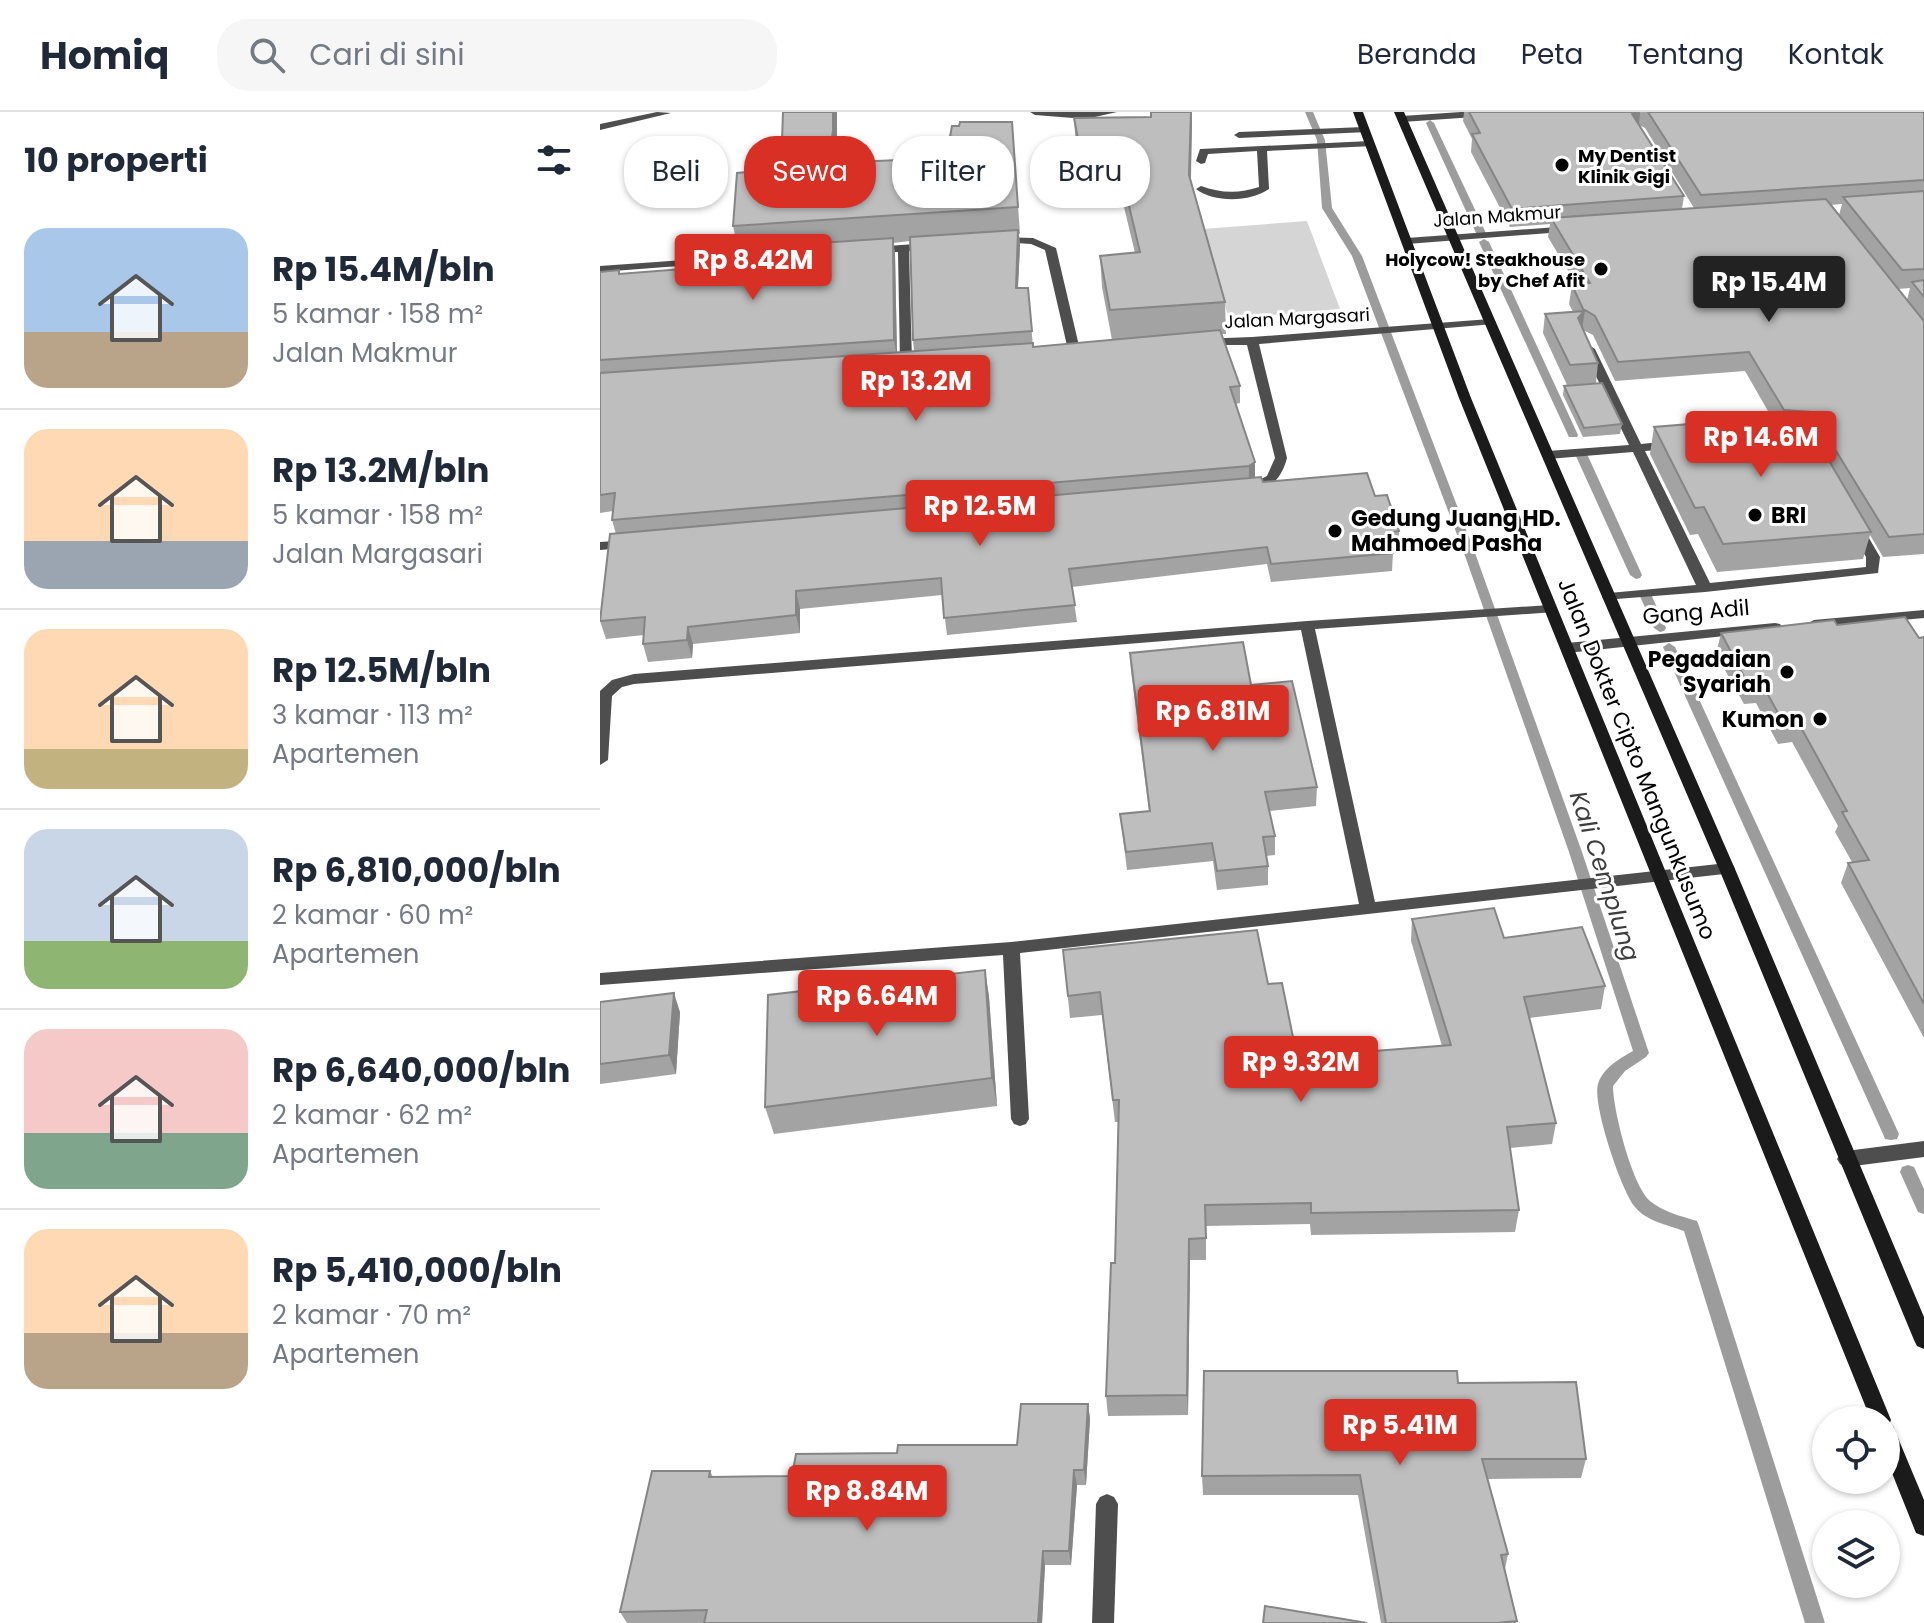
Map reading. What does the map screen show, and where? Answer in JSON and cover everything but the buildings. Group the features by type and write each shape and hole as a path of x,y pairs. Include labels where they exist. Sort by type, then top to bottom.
{"main road":[{"name":"Jalan Dokter Cipto Mangunkusumo","path":"1358,112 1465,398 1567,648 1650,878 1875,1406"},
{"name":"Jalan Dokter Cipto Mangunkusumo","path":"1401,116 1727,869 1924,1340"},
{"path":"1900,1467 1924,1526"}],"street":[{"path":"1035,112 1086,116 1112,112"},
{"path":"1401,116 1504,112"},
{"path":"600,127 666,113"},
{"path":"1239,135 1364,130"},
{"path":"1201,161 1204,151 1370,144"},
{"path":"1201,189 1212,193 1261,192 1262,148"},
{"name":"Jalan Makmur","path":"1407,241 1584,228"},
{"path":"980,242 1033,241 1050,248 1074,350"},
{"path":"855,251 950,244"},
{"path":"903,248 906,362"},
{"path":"600,269 775,257"},
{"name":"Jalan Margasari","path":"1196,341 1252,341 1490,322"},
{"path":"1584,336 1705,588"},
{"path":"1236,492 1267,485 1278,472 1281,458 1252,341"},
{"path":"1059,351 1089,349"},
{"path":"891,363 921,361"},
{"path":"1548,455 1684,444"},
{"path":"1609,597 1873,570 1873,557 1850,517"},
{"path":"600,546 645,543"},
{"path":"600,760 605,695 617,683 634,679 1307,625 1550,609"},
{"name":"Gang Adil","path":"1567,648 1924,614"},
{"path":"1307,625 1368,909"},
{"path":"600,979 1011,948 1543,892 1727,869"},
{"path":"1011,948 1020,1119"},
{"path":"1846,1159 1924,1149"},
{"path":"1103,1623 1107,1504"}],"shaded area":[{"path":"1307,221 1340,309 1229,319 1202,229"}],"waterway":[{"name":"Kali Cemplung","path":"1309,112 1321,140 1327,208 1357,256 1470,553 1576,852 1641,1053 1615,1071 1605,1086 1611,1127 1623,1165 1641,1203 1658,1214 1691,1226 1815,1623"},
{"path":"1430,123 1481,233"},
{"path":"1484,242 1573,435"},
{"path":"1581,454 1636,575"},
{"path":"1645,594 1660,628"},
{"path":"1669,647 1891,1134"},
{"path":"1908,1172 1924,1207"}],"place":[{"name":"My Dentist Klinik Gigi","path":"1562,165"},
{"name":"Holycow! Steakhouse by Chef Afit","path":"1601,269"},
{"name":"BRI","path":"1755,515"},
{"name":"Gedung Juang HD. Mahmoed Pasha","path":"1335,531"},
{"name":"Pegadaian Syariah","path":"1787,672"},
{"name":"Kumon","path":"1820,719"}]}
